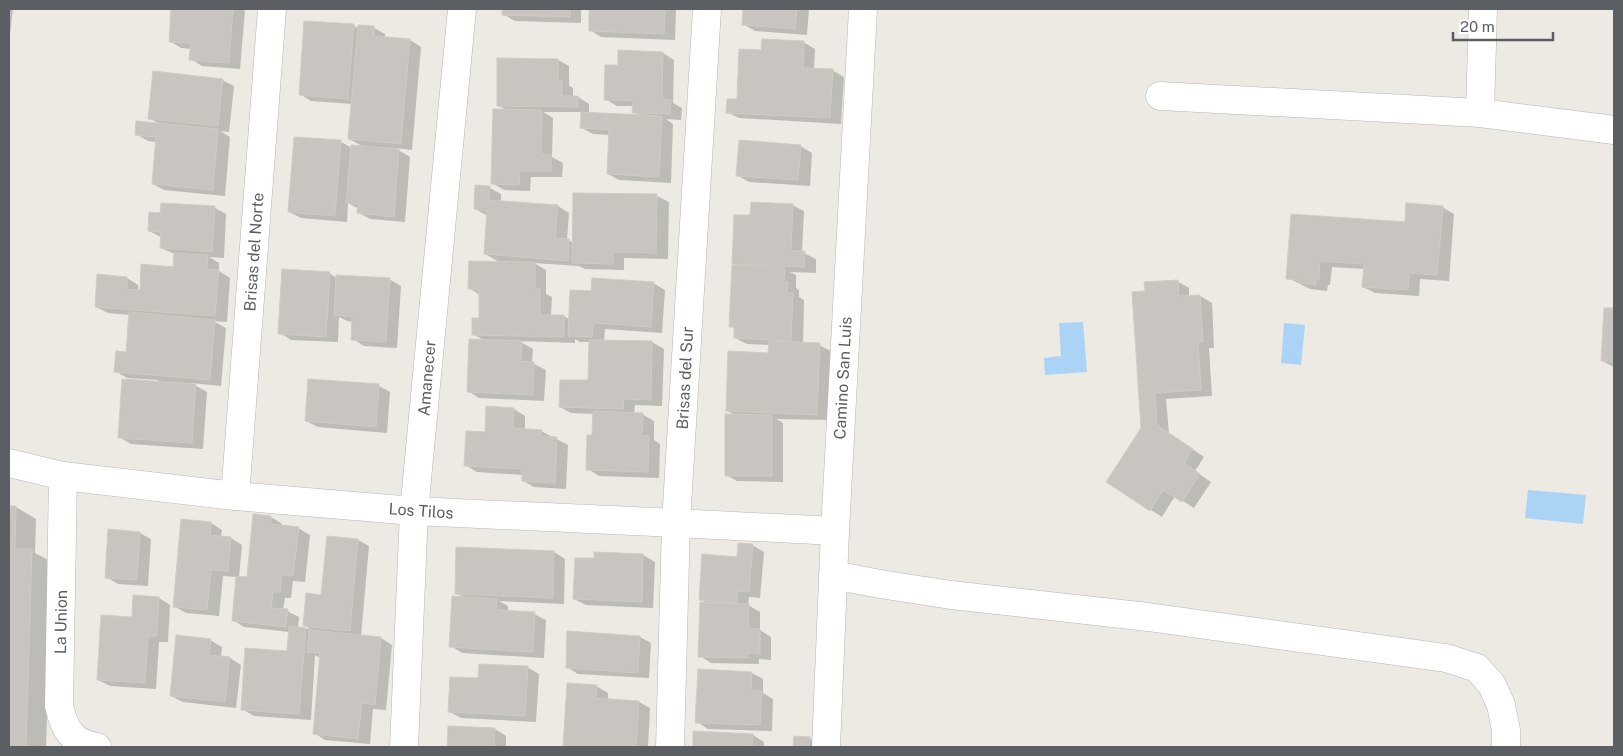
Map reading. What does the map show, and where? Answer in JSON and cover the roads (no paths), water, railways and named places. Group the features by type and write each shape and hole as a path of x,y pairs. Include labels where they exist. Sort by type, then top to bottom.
{"street":[{"name":"Brisas del Norte","path":"235,496 272,9"},
{"path":"456,9 462,9"},
{"name":"Amanecer","path":"404,747 414,511 462,9"},
{"name":"Brisas del Sur","path":"670,747 676,522 707,9"},
{"name":"Camino San Luis","path":"826,747 835,531 863,9"},
{"path":"1480,113 1483,9"},
{"path":"1160,96 1480,113 1614,130"},
{"name":"Los Tilos","path":"9,463 63,476 235,496 414,511 835,531"},
{"name":"La Union","path":"63,476 59,706 62,722 69,733 77,740 97,747"},
{"path":"833,575 951,595 1148,617 1446,658 1477,668 1492,685 1500,705 1506,730 1506,747"}],"water":[{"path":"1083,322 1087,372 1045,375 1044,358 1061,356 1059,323"},
{"path":"1284,323 1305,325 1301,365 1281,363"},
{"path":"1528,490 1586,495 1583,524 1525,518"}]}
